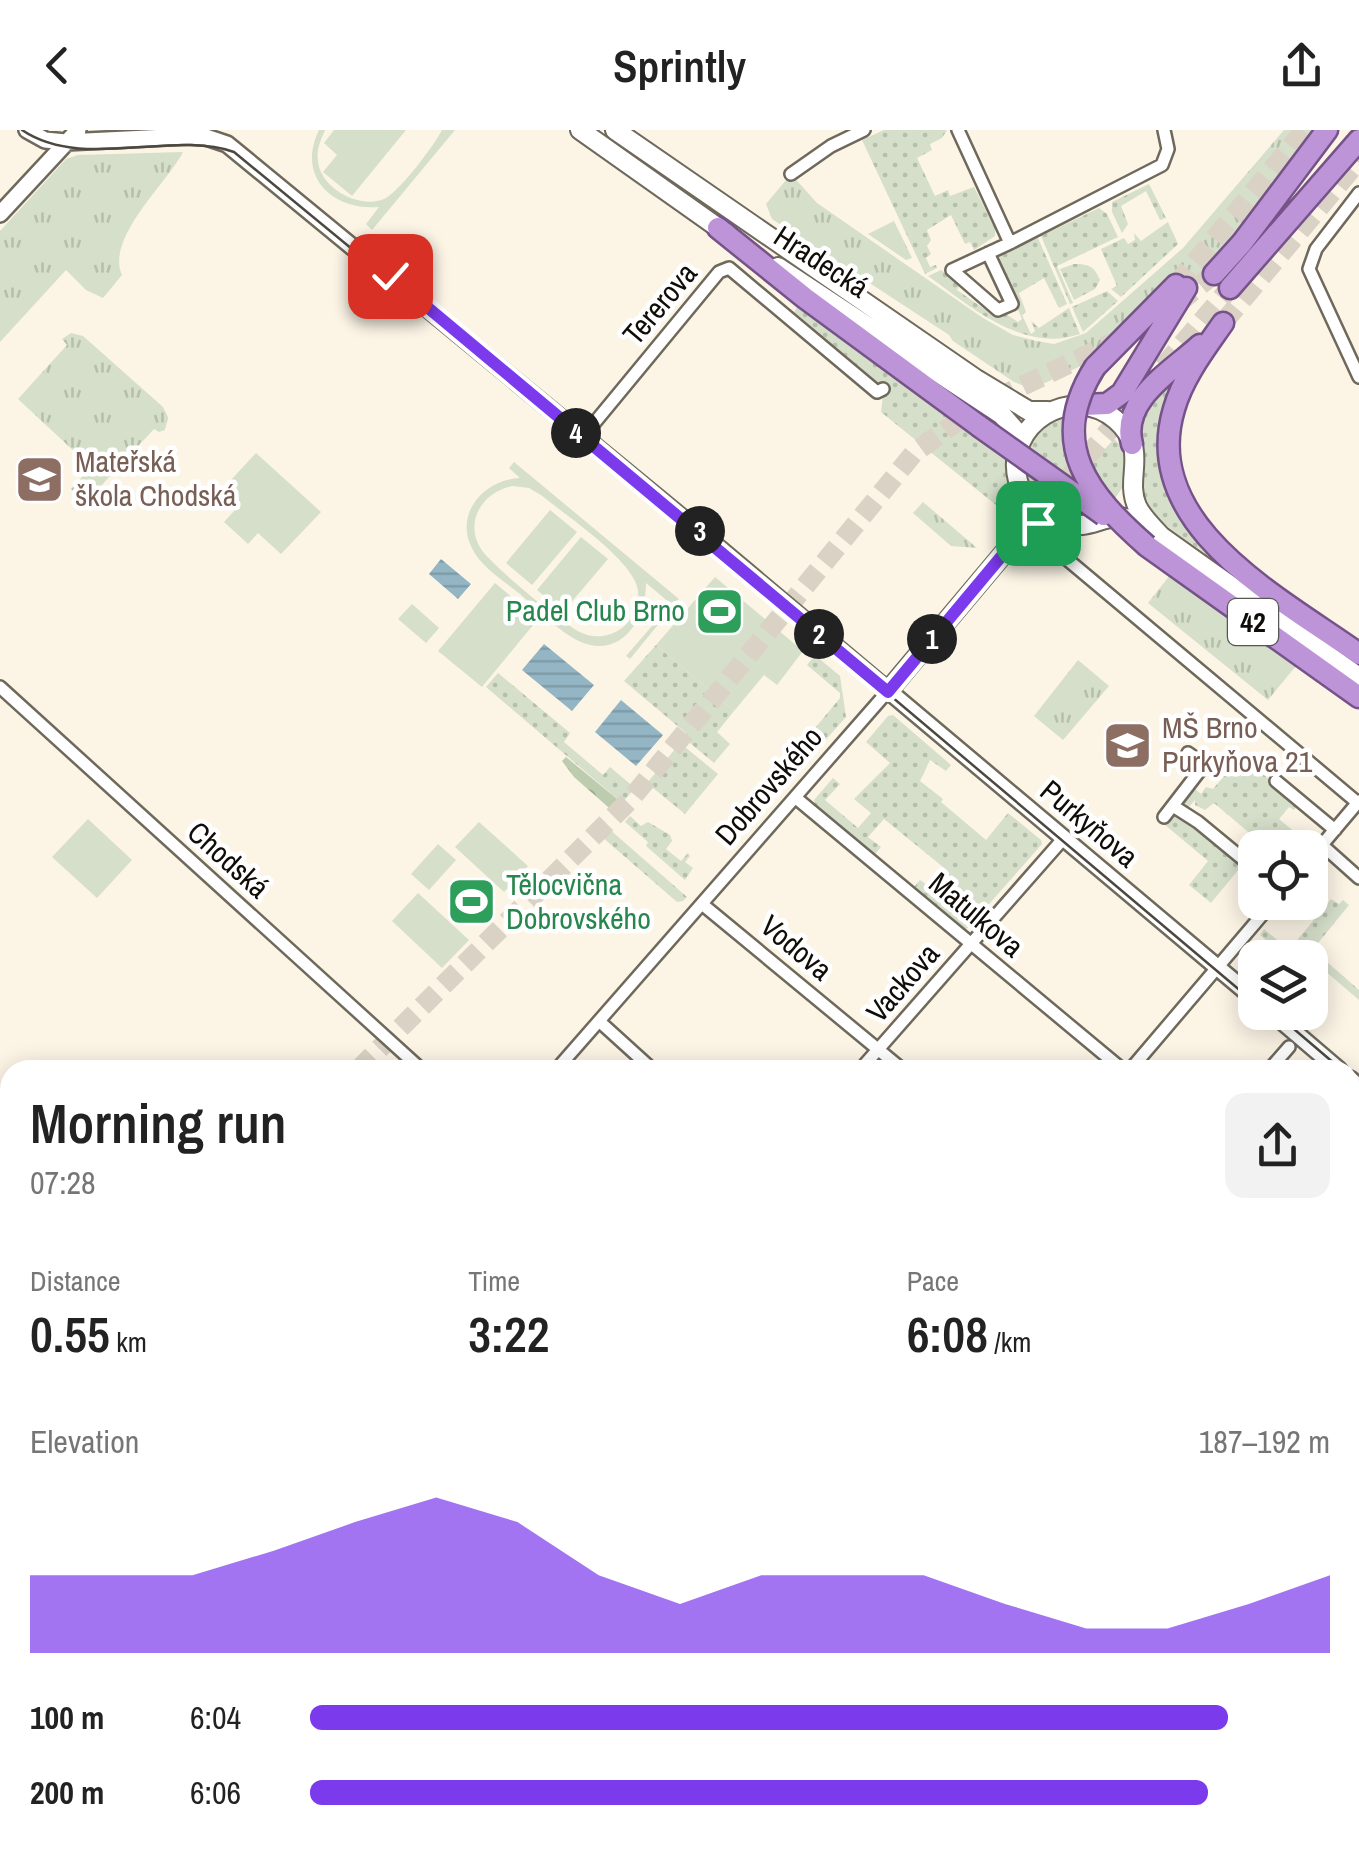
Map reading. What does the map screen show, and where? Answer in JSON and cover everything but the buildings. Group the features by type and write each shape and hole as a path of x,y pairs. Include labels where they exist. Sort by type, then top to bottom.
{"highway":[{"path":"1327,130 1222,281 1302,206 1359,140"},
{"path":"1280,193 1342,130"},
{"path":"1302,206 1318,176 1352,130"},
{"name":"42","path":"718,228 805,298 979,426 1154,541"},
{"name":"42","path":"1084,406 1102,406 1118,398 1181,287 1096,368 1084,386 1076,417 1078,460 1101,502 1359,697"},
{"name":"42","path":"1132,444 1129,423 1140,400 1224,322 1186,380 1174,410 1170,442 1173,475 1180,495 1198,527 1222,554 1359,654"}],"main road":[{"name":"Hradecká","path":"580,130 718,228 1002,415 1016,431 1018,448"},
{"name":"Hradecká","path":"615,130 976,379 1029,411 1057,408"},
{"path":"1020,534 1026,514 1016,474 1018,448 1032,424 1057,408 1084,406 1114,418 1132,444 1137,506 1154,541"},
{"path":"1097,521 1121,505 1135,478"},
{"path":"1023,494 1038,512 1061,524"},
{"path":"1020,534 1038,523 1079,525 1126,518 1154,541 1359,677"},
{"name":"Dobrovského","path":"888,692 1020,534"}],"street":[{"path":"28,130 45,140 72,136 211,135"},
{"path":"823,130 830,146"},
{"path":"791,174 830,146 864,130"},
{"path":"958,130 1010,242"},
{"path":"988,253 1012,304 998,310 952,270 1162,166 1168,149 1164,130"},
{"name":"Purkyňova","path":"211,135 239,152 702,534 1238,985"},
{"path":"0,214 72,136"},
{"path":"1359,193 1316,249 1309,269 1359,377"},
{"name":"Tererova","path":"582,438 719,272 729,268 877,392 884,389"},
{"path":"1050,544 1358,802 1328,839"},
{"name":"Chodská","path":"0,687 411,1060"},
{"name":"Dobrovského","path":"565,1060 888,692"},
{"path":"1164,817 1201,769 1198,760 1188,752"},
{"path":"1276,780 1335,830"},
{"name":"Matulkova","path":"796,798 1115,1060"},
{"path":"1173,806 1238,855"},
{"name":"Vackova","path":"869,1060 1063,838"},
{"path":"1328,851 1359,878"},
{"name":"Vodova","path":"702,904 891,1060"},
{"path":"1136,1060 1258,920"},
{"path":"599,1021 643,1060"},
{"path":"1292,1030 1327,1060"},
{"path":"1281,1060 1290,1047"}],"green space":[{"path":"319,130 325,130 319,145 320,171 334,188 365,202 393,193 442,130 455,130 372,230 366,224 379,207 362,207 334,197 316,176 312,162"},
{"path":"334,130 406,130 352,196 323,172 337,155 324,143"},
{"path":"884,130 947,130 930,144 932,150 917,158 935,196 948,190 950,196 974,187 995,236 974,250 970,242 965,244 951,215 927,230 931,254 926,258 930,267 937,268 925,274 862,140"},
{"path":"1284,130 1317,130 1194,290 1085,364 1045,383 1024,386 772,219 766,204 791,174 817,203 983,318 1013,335 1054,344 1086,333 1183,248"},
{"path":"183,152 130,228 119,260 122,275 103,298 86,290 66,270 0,342 0,231 66,159 78,155"},
{"path":"1149,184 1166,218 1160,220 1146,191 1121,206 1128,224 1122,233 1112,212 1112,202"},
{"path":"1099,208 1107,214 1118,237 1057,266 1073,303 1070,304 1041,236"},
{"path":"894,221 912,258 906,260 868,234"},
{"path":"1168,222 1178,244 1121,297 1111,289 1117,286 1101,249 1124,238 1128,244 1135,240 1134,233 1141,241"},
{"path":"1038,238 1067,304 1059,308 1044,278 1019,293 1026,312 1022,315 1031,334 1035,331 1031,321 1039,328 1069,308 1080,334 1039,338 1018,332 980,313 928,276 941,270 961,283 957,290 993,315 1001,311 1018,322 1022,319 996,258"},
{"path":"1074,264 1090,267 1100,280 1095,289 1074,300 1060,269"},
{"path":"1107,291 1118,301 1083,332 1072,307"},
{"path":"801,302 1010,456 1020,505 1017,522 881,412 883,395 876,381 794,312"},
{"path":"71,333 83,336 163,407 168,417 165,430 154,429 85,503 71,489 91,467 18,399 67,345 62,339"},
{"path":"1178,376 1177,504 1359,665 1153,516 1143,500 1144,463 1136,431 1140,408"},
{"path":"1072,413 1078,481 1090,516 1065,515 1046,507 1032,493 1026,476 1026,458 1033,440 1048,424"},
{"path":"1114,439 1127,451 1127,481 1111,504 1085,463 1098,447 1103,451"},
{"path":"256,453 321,512 281,554 258,533 248,544 224,522 234,511 217,495"},
{"path":"514,462 679,599 630,659 626,656 671,604 646,583 641,612 626,635 603,646 589,645 559,629 475,554 467,533 471,509 496,484 520,478 509,468","holes":["513,486 529,488 597,539 634,579 638,602 622,628 603,636 573,628 513,581 481,549 474,528 485,501"]},
{"path":"923,502 977,548 951,546 913,513"},
{"path":"550,510 577,532 532,585 506,563"},
{"path":"581,537 608,559 563,612 537,590"},
{"path":"1170,575 1296,666 1268,700 1148,603"},
{"name":"Padel Club Brno","path":"715,577 803,651 777,685 764,675 734,711 656,645"},
{"path":"495,583 538,619 482,687 438,651"},
{"path":"412,604 439,628 426,643 398,619"},
{"path":"656,645 734,711 717,732 730,744 714,763 684,738 687,734 624,681"},
{"path":"815,655 840,676 846,717 795,774 779,761 801,736 806,739 840,698 840,693 807,665"},
{"path":"1078,660 1109,686 1063,740 1034,716"},
{"path":"498,673 570,733 564,742 603,775 610,767 635,788 622,803 486,687"},
{"path":"893,715 951,765 946,771 930,760 920,781 943,799 941,802 986,840 1008,813 1041,840 1042,844 968,928 964,929 914,887 920,880 933,889 948,871 884,819 868,837 881,847 875,854 815,804 814,800 833,778 840,784 825,800 858,828 871,813 854,799 890,763 866,742"},
{"path":"680,743 718,774 685,814 647,783"},
{"path":"1241,756 1299,804 1294,810 1289,807 1279,819 1292,830 1246,830 1214,803 1205,810 1195,805 1195,800 1187,809 1183,806 1182,800 1200,779 1194,788 1201,794 1206,787 1213,789"},
{"path":"566,757 622,803 616,814 574,777 562,761"},
{"path":"1179,813 1238,858 1238,870 1211,903 1189,885 1208,861 1164,824"},
{"path":"630,816 641,826 648,822 670,835 672,841 666,849 681,861 688,853 685,862 693,868 685,880 625,822"},
{"path":"88,819 132,860 97,898 52,857"},
{"path":"479,822 528,866 504,892 455,847"},
{"path":"608,828 687,897 677,902 601,836"},
{"path":"438,844 456,860 429,890 411,874"},
{"path":"418,893 469,940 442,968 392,921"},
{"path":"1331,899 1339,904 1343,900 1349,905 1320,940 1297,940 1314,920 1328,920"},
{"path":"1264,929 1277,940 1266,940 1260,935"},
{"path":"1328,963 1359,990 1359,1000 1328,973"}],"water":[{"path":"441,559 471,584 458,599 429,574"},
{"path":"544,644 594,685 572,711 522,670"},
{"path":"621,700 663,735 636,766 595,732"}],"tunnel":[{"path":"1176,285 1305,130"},
{"path":"1223,323 1359,160"},
{"path":"1177,304 1214,274"},
{"path":"1027,527 1230,288"},
{"path":"368,1060 630,800 914,453 976,408 1123,338"}],"tram line":[{"path":"22,130 46,142 72,148 183,145 234,152 701,536 1238,989"},
{"path":"1295,1030 1330,1060"}],"place":[{"name":"Mateřská škola Chodská","path":"40,479"},
{"name":"Padel Club Brno","path":"720,611"},
{"name":"MŠ Brno Purkyňova 21","path":"1127,745"},
{"name":"Tělocvična Dobrovského","path":"471,902"}],"route":[{"path":"390,276 888,692 1020,534 1038,523"}]}
